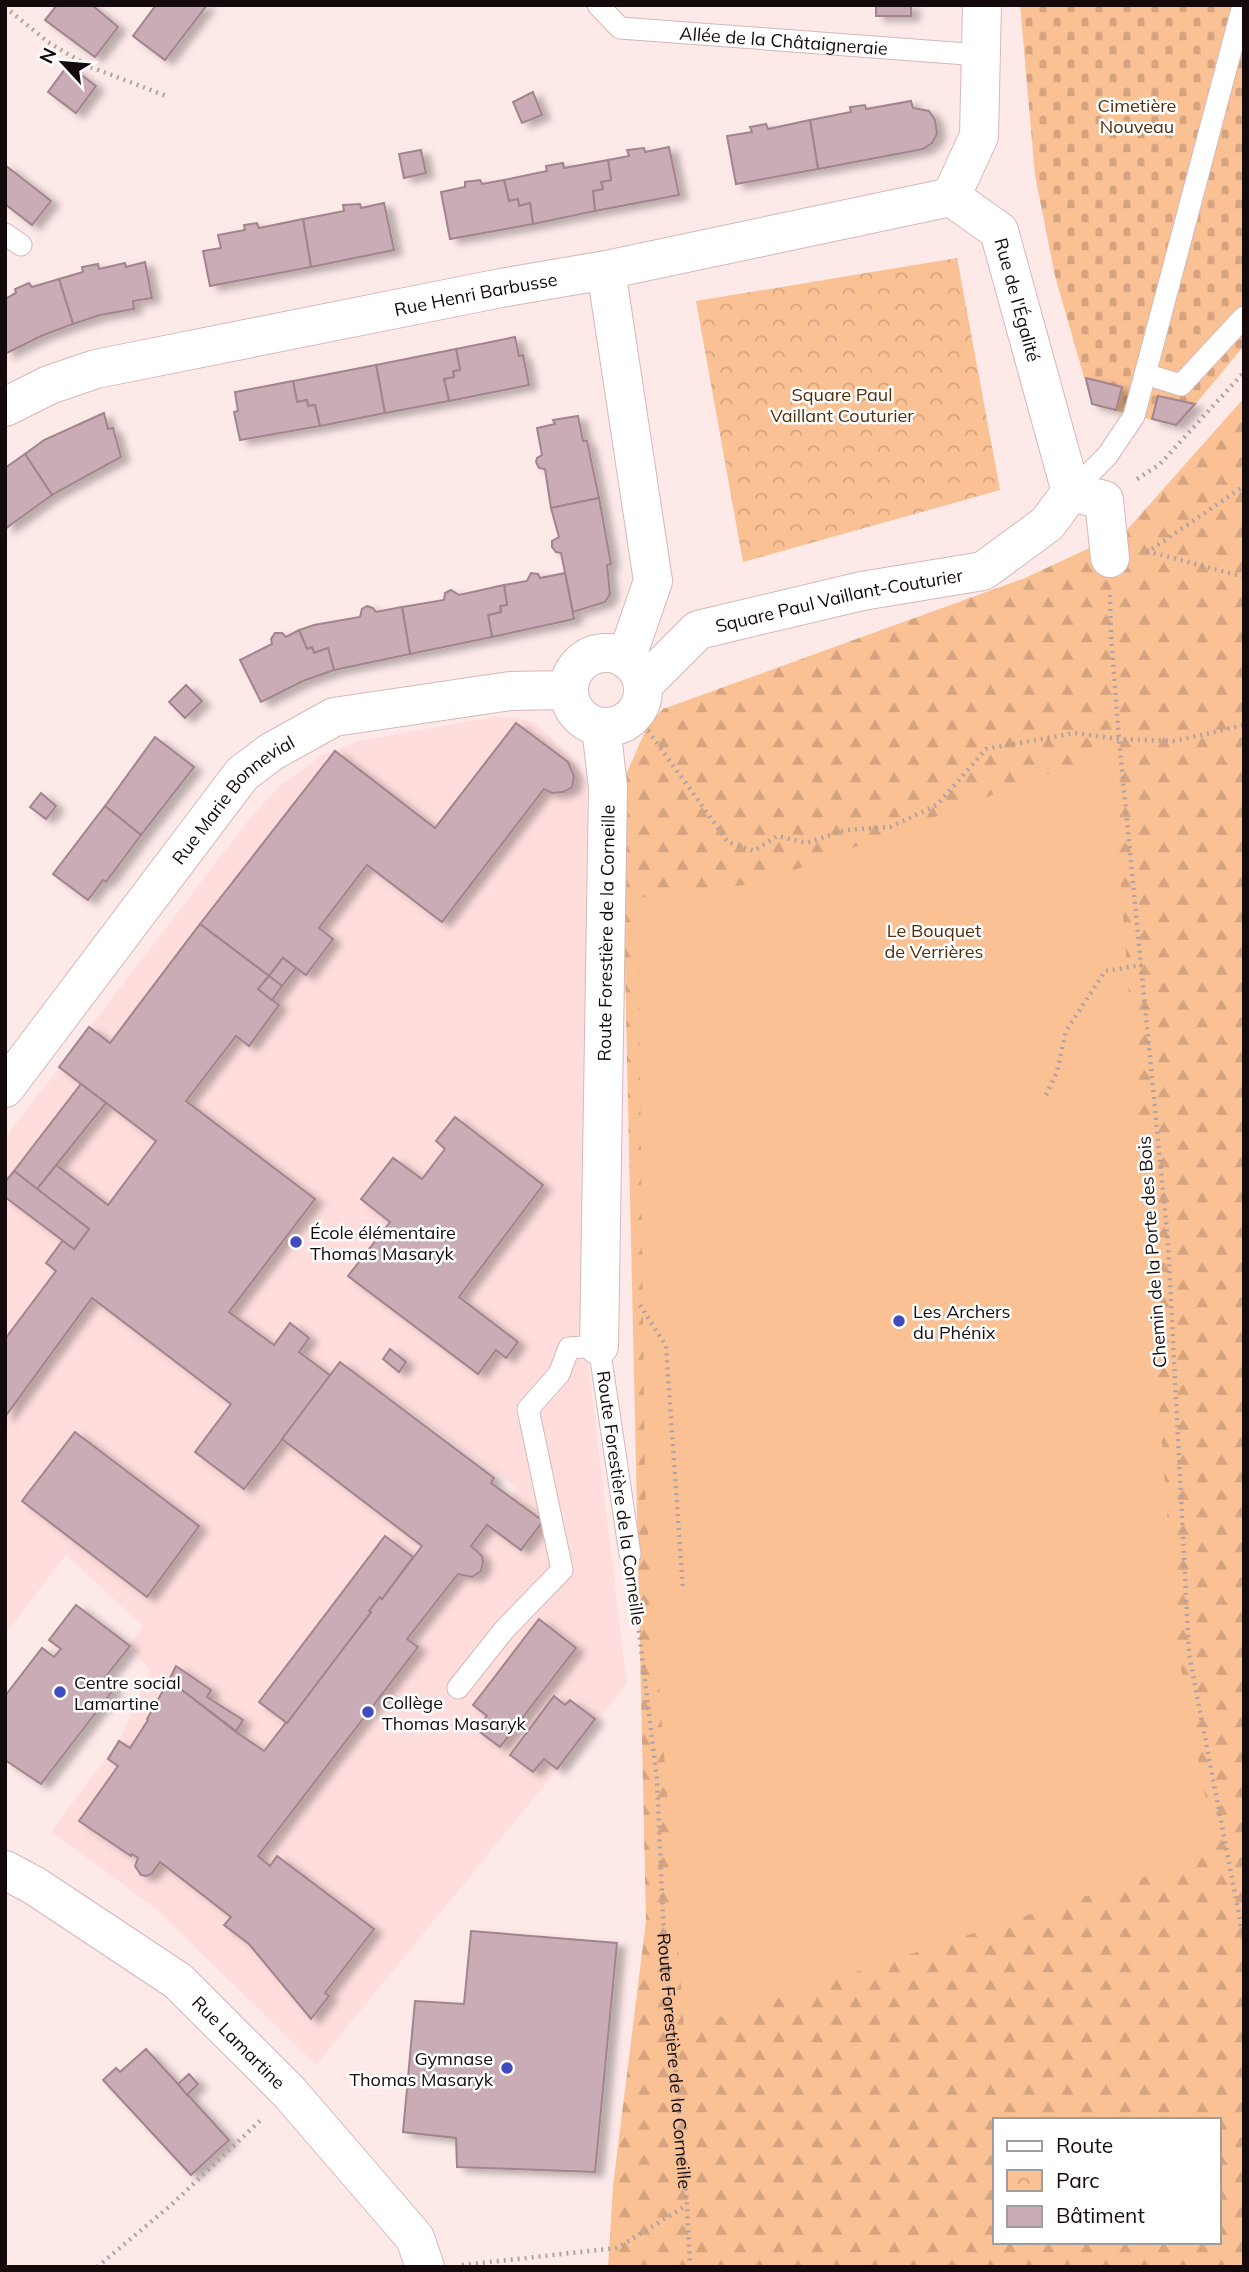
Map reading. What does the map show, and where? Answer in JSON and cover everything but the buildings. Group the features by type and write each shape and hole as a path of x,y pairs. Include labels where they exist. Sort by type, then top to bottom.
{"street":[{"path":"951,197 979,136 982,5"},
{"name":"Rue Henri Barbusse","path":"5,407 49,385 96,369 500,288 607,270 951,197"},
{"name":"Rue de l'Égalité","path":"951,197 999,231 1110,558"},
{"path":"607,270 653,581 626,697 591,724 575,710 569,690 576,669 593,655 615,654 626,697"},
{"name":"Square Paul Vaillant-Couturier","path":"626,697 698,629 862,592 983,570 1087,496"},
{"name":"Rue Marie Bonnevial","path":"12,1065 242,775 271,752 334,718 510,691 569,690"},
{"name":"Route Forestière de la Corneille","path":"599,1346 608,788 626,697"},
{"name":"Rue Lamartine","path":"5,1870 35,1886 178,1981 290,2093 441,2266"}],"lane":[{"name":"Allée de la Châtaigneraie","path":"597,5 620,28 980,55"},
{"path":"1087,496 1107,456 1134,416 1242,5"},
{"path":"1144,374 1181,386 1244,317"},
{"path":"458,1688 504,1630 562,1570 528,1409 559,1374 569,1348 599,1346"},
{"name":"Route Forestière de la Corneille","path":"599,1346 630,1554"}],"path":[{"path":"5,7 48,41 88,66 169,97"},
{"path":"1087,496 1160,464 1244,372"},
{"path":"1110,558 1151,550 1244,486"},
{"path":"1151,550 1177,560 1244,577"},
{"name":"Chemin de la Porte des Bois","path":"1110,558 1111,636 1119,739 1168,1242 1189,1654 1244,1941"},
{"path":"626,697 729,842 754,851 777,836 807,843 845,830 890,827 937,805 986,749 1075,733 1119,739 1175,741 1244,725"},
{"path":"1046,1095 1057,1072 1066,1031 1105,971 1142,965"},
{"path":"600,1283 637,1301 666,1346 683,1590"},
{"name":"Route Forestière de la Corneille","path":"630,1554 657,1780 663,1918 690,2267"},
{"path":"97,2267 170,2206 290,2093"},
{"path":"441,2266 617,2248 687,2205"}],"shaded area":[{"name":"École élémentaire Thomas Masaryk","path":"493,717 514,717 535,723 566,752 587,782 586,1345 627,1684 316,2065 156,1909 51,1831 119,1741 150,1670 129,1645 143,1626 66,1555 5,1634 5,1138 247,822 277,788 322,755 358,741","holes":["354,1373 517,1487 511,1499"]}],"green space":[{"name":"Cimetière Nouveau","path":"1020,5 1244,5 1244,346 1177,426 1092,405 1055,276 1035,175"},
{"name":"Square Paul Vaillant Couturier","path":"957,258 1000,490 743,562 696,301"},
{"name":"Le Bouquet de Verrières","path":"1244,398 1244,2267 608,2267 613,2186 646,1921 621,786 647,727 663,709 1025,578 1126,531"},
{"name":"Les Archers du Phénix","path":"1111,750 1177,1647 1216,1853 684,2029 645,1489 638,898 760,883"}],"place":[{"name":"École élémentaire Thomas Masaryk","path":"296,1242"},
{"name":"Les Archers du Phénix","path":"899,1321"},
{"name":"Centre social Lamartine","path":"60,1692"},
{"name":"Collège Thomas Masaryk","path":"368,1712"},
{"name":"Gymnase Thomas Masaryk","path":"507,2068"}]}
